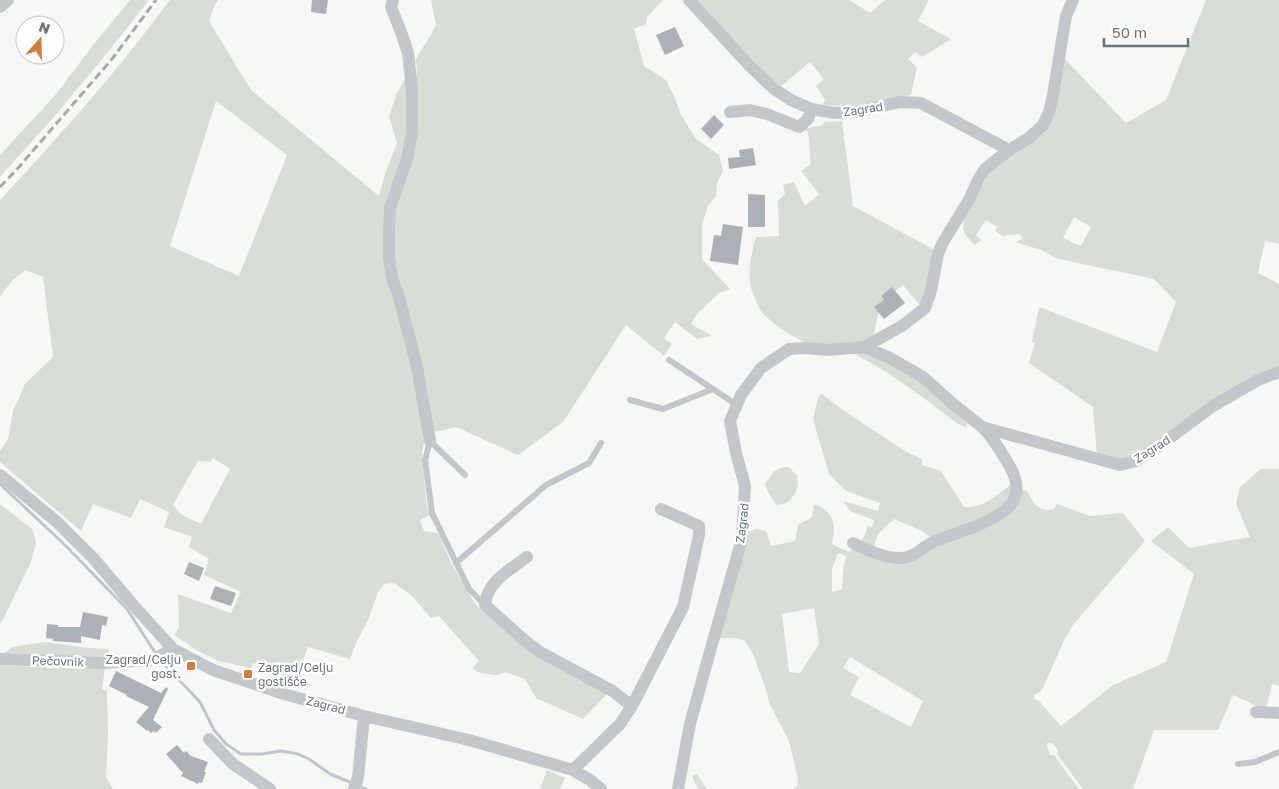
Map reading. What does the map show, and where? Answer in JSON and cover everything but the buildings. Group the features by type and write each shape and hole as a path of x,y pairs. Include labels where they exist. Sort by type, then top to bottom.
{"street":[{"path":"0,7 8,0"},
{"path":"393,0 391,7 408,53 412,89 412,133 407,160 390,208 389,258 392,280 399,297 415,360 430,441"},
{"name":"Zagrad","path":"689,0 748,64 774,89 810,109 834,113 857,112 900,102 921,103 1009,150"},
{"name":"Zagrad","path":"678,789 690,724 742,539 746,486 736,453 730,421 741,395 761,368 789,349 827,350 864,347 902,326 925,308 942,244 985,169 1009,150 1030,138 1043,125 1053,95 1066,16 1073,0"},
{"path":"730,112 750,110 799,127 808,119 810,109"},
{"name":"Zagrad","path":"853,543 886,556 902,558 913,556 932,542 993,519 1012,504 1016,490 1016,479 1010,465 992,436 922,377 888,357 864,347"},
{"name":"Zagrad","path":"982,427 1120,465 1136,462 1213,406 1258,380 1279,372"},
{"name":"Zagrad","path":"0,475 57,522 94,559 173,648 213,670 284,694 364,716 469,740 573,770 601,789"},
{"path":"573,770 620,724 632,706 683,607 699,535 699,526 661,509"},
{"path":"527,557 495,581 486,598 485,605 540,652 611,690 632,706"},
{"name":"Pečovnik","path":"0,659 105,663 156,657 173,648"},
{"path":"1256,712 1279,713"},
{"path":"356,783 364,716"},
{"path":"209,739 233,764 270,789"}],"lane":[{"path":"669,360 737,405"},
{"path":"630,400 664,409 713,389"},
{"path":"430,441 465,475"},
{"path":"430,441 426,460 432,513 469,589 485,605"},
{"path":"456,563 546,485 589,463 601,443"},
{"path":"1238,764 1255,762 1279,752"}],"shaded area":[{"path":"130,0 149,0 54,117 0,177 0,155 57,93"},
{"path":"170,0 218,0 209,21 251,90 379,196 397,143 389,117 396,95 405,79 417,77 416,59 436,25 431,0 663,0 647,17 646,24 634,29 644,66 666,80 681,115 696,139 719,155 723,171 717,183 716,196 708,206 702,225 702,259 730,289 719,293 697,314 691,324 712,336 697,339 675,322 664,338 672,344 664,356 626,325 563,422 518,455 456,427 426,434 422,452 426,502 430,515 420,520 424,531 438,533 452,565 476,605 507,632 608,693 583,719 536,698 525,679 506,672 496,675 480,673 472,668 479,661 439,616 431,618 411,595 394,583 384,584 378,592 368,620 350,659 308,647 293,686 260,670 262,666 253,663 251,668 218,661 198,651 174,635 179,628 178,594 231,613 241,592 204,575 209,559 189,547 192,537 164,527 169,512 140,499 131,518 93,504 81,531 0,462 0,451 8,439 13,411 25,384 53,357 43,277 25,270 13,280 0,296 0,200 88,102","holes":["216,101 287,155 239,276 170,246","213,458 230,469 201,524 182,515 173,505 198,461 210,462"]},
{"path":"695,0 849,0 870,13 885,0 929,0 918,21 951,39 922,57 915,52 908,59 917,67 911,95 862,107 823,105 825,100 816,86 824,79 810,62 779,88"},
{"path":"1206,0 1279,0 1279,244 1265,241 1258,273 1279,284 1279,367 1147,452 1123,462 1097,455 1093,407 1029,363 1035,343 1032,342 1039,307 1157,352 1176,302 1154,279 1058,259 1041,250 1015,242 1022,239 1020,234 1006,235 1004,237 995,231 997,227 986,220 976,235 981,240 975,245 966,236 963,229 964,216 993,168 1033,140 1065,59 1126,123 1166,100","holes":["1074,217 1091,227 1081,246 1063,238"]},
{"path":"842,121 853,206 935,250 921,307 903,285 880,304 874,335 858,344 847,346 816,345 800,340 781,329 761,311 751,287 751,258 756,237 779,236 778,201 785,194 783,185 794,182 805,206 819,194 801,171 811,164 808,131 802,130 806,126 809,128 823,125 824,122"},
{"path":"868,351 920,378 967,423 966,427 958,424 893,376 851,352"},
{"path":"822,394 896,445 922,459 922,465 941,471 964,507 984,503 1014,482 1014,486 1001,511 931,538 922,531 894,519 878,534 874,547 861,544 868,526 872,527 874,520 850,511 843,501 878,511 880,503 846,491 829,474 813,419 818,398"},
{"path":"783,467 788,467 797,475 798,484 795,494 787,503 777,505 765,484 773,472"},
{"path":"1261,469 1279,469 1279,686 1272,684 1266,710 1233,695 1218,730 1154,730 1133,789 1083,789 1057,754 1058,751 1055,746 1047,743 1050,755 1054,755 1079,789 794,789 797,786 798,779 789,741 769,703 754,656 745,641 735,638 719,638 745,534 756,529 766,531 771,546 795,541 798,525 811,517 814,505 822,508 833,521 832,544 850,552 853,546 886,559 924,551 980,528 1019,489 1027,491 1037,506 1044,510 1054,509 1057,504 1090,516 1123,513 1145,541 1073,625 1065,638 1043,688 1034,695 1035,699 1061,726 1113,685 1166,662 1194,574 1151,541 1168,527 1189,548 1250,537 1236,504 1240,487","holes":["838,553 846,556 842,589 832,592 832,569","814,608 819,644 800,673 789,672 782,614","850,657 923,701 911,727 850,695 859,677 843,668"]},
{"path":"0,504 32,529 36,542 31,562 0,624"},
{"path":"44,642 109,649 108,661 0,657 12,647"},
{"path":"0,665 51,668 64,665 105,668 102,689 107,691 106,777 113,789 0,789"},
{"path":"547,770 565,778 560,789 540,789"},
{"path":"697,774 707,789 698,789 692,776"}],"waterway":[{"path":"0,484 65,545 127,609 156,654"},
{"path":"159,659 200,702 214,730 226,744 241,754 262,754 281,751 298,754 309,759 330,774 352,783"},
{"path":"357,785 366,789"}],"railway":[{"path":"0,187 112,59 156,0"}],"place":[{"name":"Zagrad/Celju gost.","path":"191,666"},
{"name":"Zagrad/Celju gostišče","path":"248,674"}]}
